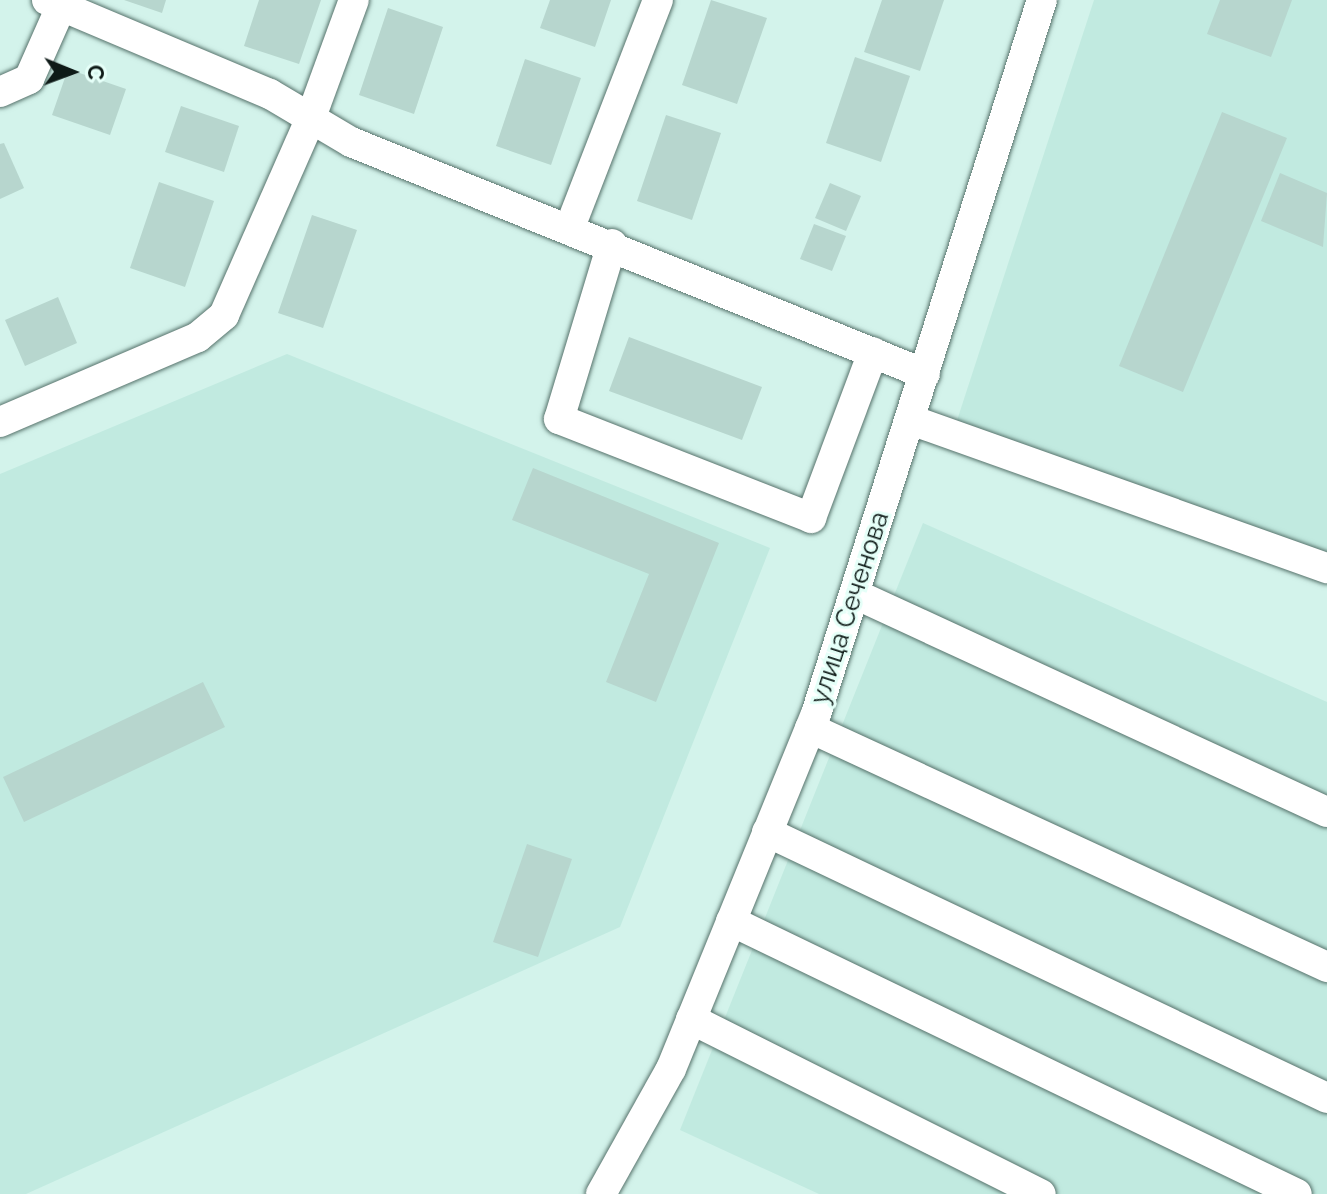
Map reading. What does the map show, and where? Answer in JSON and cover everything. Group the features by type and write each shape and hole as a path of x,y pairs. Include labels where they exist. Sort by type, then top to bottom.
{"street":[{"path":"0,422 198,337 224,315 310,120 354,0"},
{"path":"570,227 658,0"},
{"name":"улица Сеченова","path":"601,1194 671,1069 810,728 911,420 1042,0"},
{"path":"0,92 29,79 58,2 270,94 351,142 570,227 925,374"},
{"path":"612,244 559,419 811,518 873,352"},
{"path":"911,420 1327,568"},
{"path":"855,594 1327,812"},
{"path":"810,728 1327,967"},
{"path":"767,832 1327,1098"},
{"path":"731,921 1297,1194"},
{"path":"691,1019 1041,1194"}],"shaded area":[{"path":"1094,0 1327,0 1327,578 949,445"},
{"path":"287,354 770,548 620,927 26,1194 0,1194 0,474"},
{"path":"923,523 1327,702 1327,1194 819,1194 680,1130"}],"building":[{"path":"124,0 166,0 162,13"},
{"path":"259,0 321,0 299,64 244,46"},
{"path":"550,0 611,0 595,47 540,28"},
{"path":"711,0 767,18 737,104 682,85"},
{"path":"882,0 944,0 920,71 864,52"},
{"path":"1220,0 1292,0 1271,57 1207,34"},
{"path":"388,8 443,27 414,114 359,95"},
{"path":"855,57 910,76 881,162 826,143"},
{"path":"525,59 581,78 551,165 496,146"},
{"path":"68,69 126,89 110,135 52,115"},
{"path":"181,106 239,126 224,172 165,152"},
{"path":"1222,112 1287,138 1183,392 1119,366"},
{"path":"666,115 721,133 692,220 637,201"},
{"path":"4,143 24,188 0,199 0,144"},
{"path":"1280,173 1327,193 1323,247 1261,221"},
{"path":"159,182 214,201 185,287 130,268"},
{"path":"830,183 861,196 846,231 815,218"},
{"path":"312,215 357,230 323,328 278,313"},
{"path":"814,224 846,236 832,271 800,259"},
{"path":"58,297 77,343 25,366 5,320"},
{"path":"629,337 762,387 742,440 609,391"},
{"path":"533,468 719,543 656,702 606,682 649,574 512,520"},
{"path":"203,682 225,727 24,822 3,777"},
{"path":"527,844 572,859 538,957 493,942"}]}
